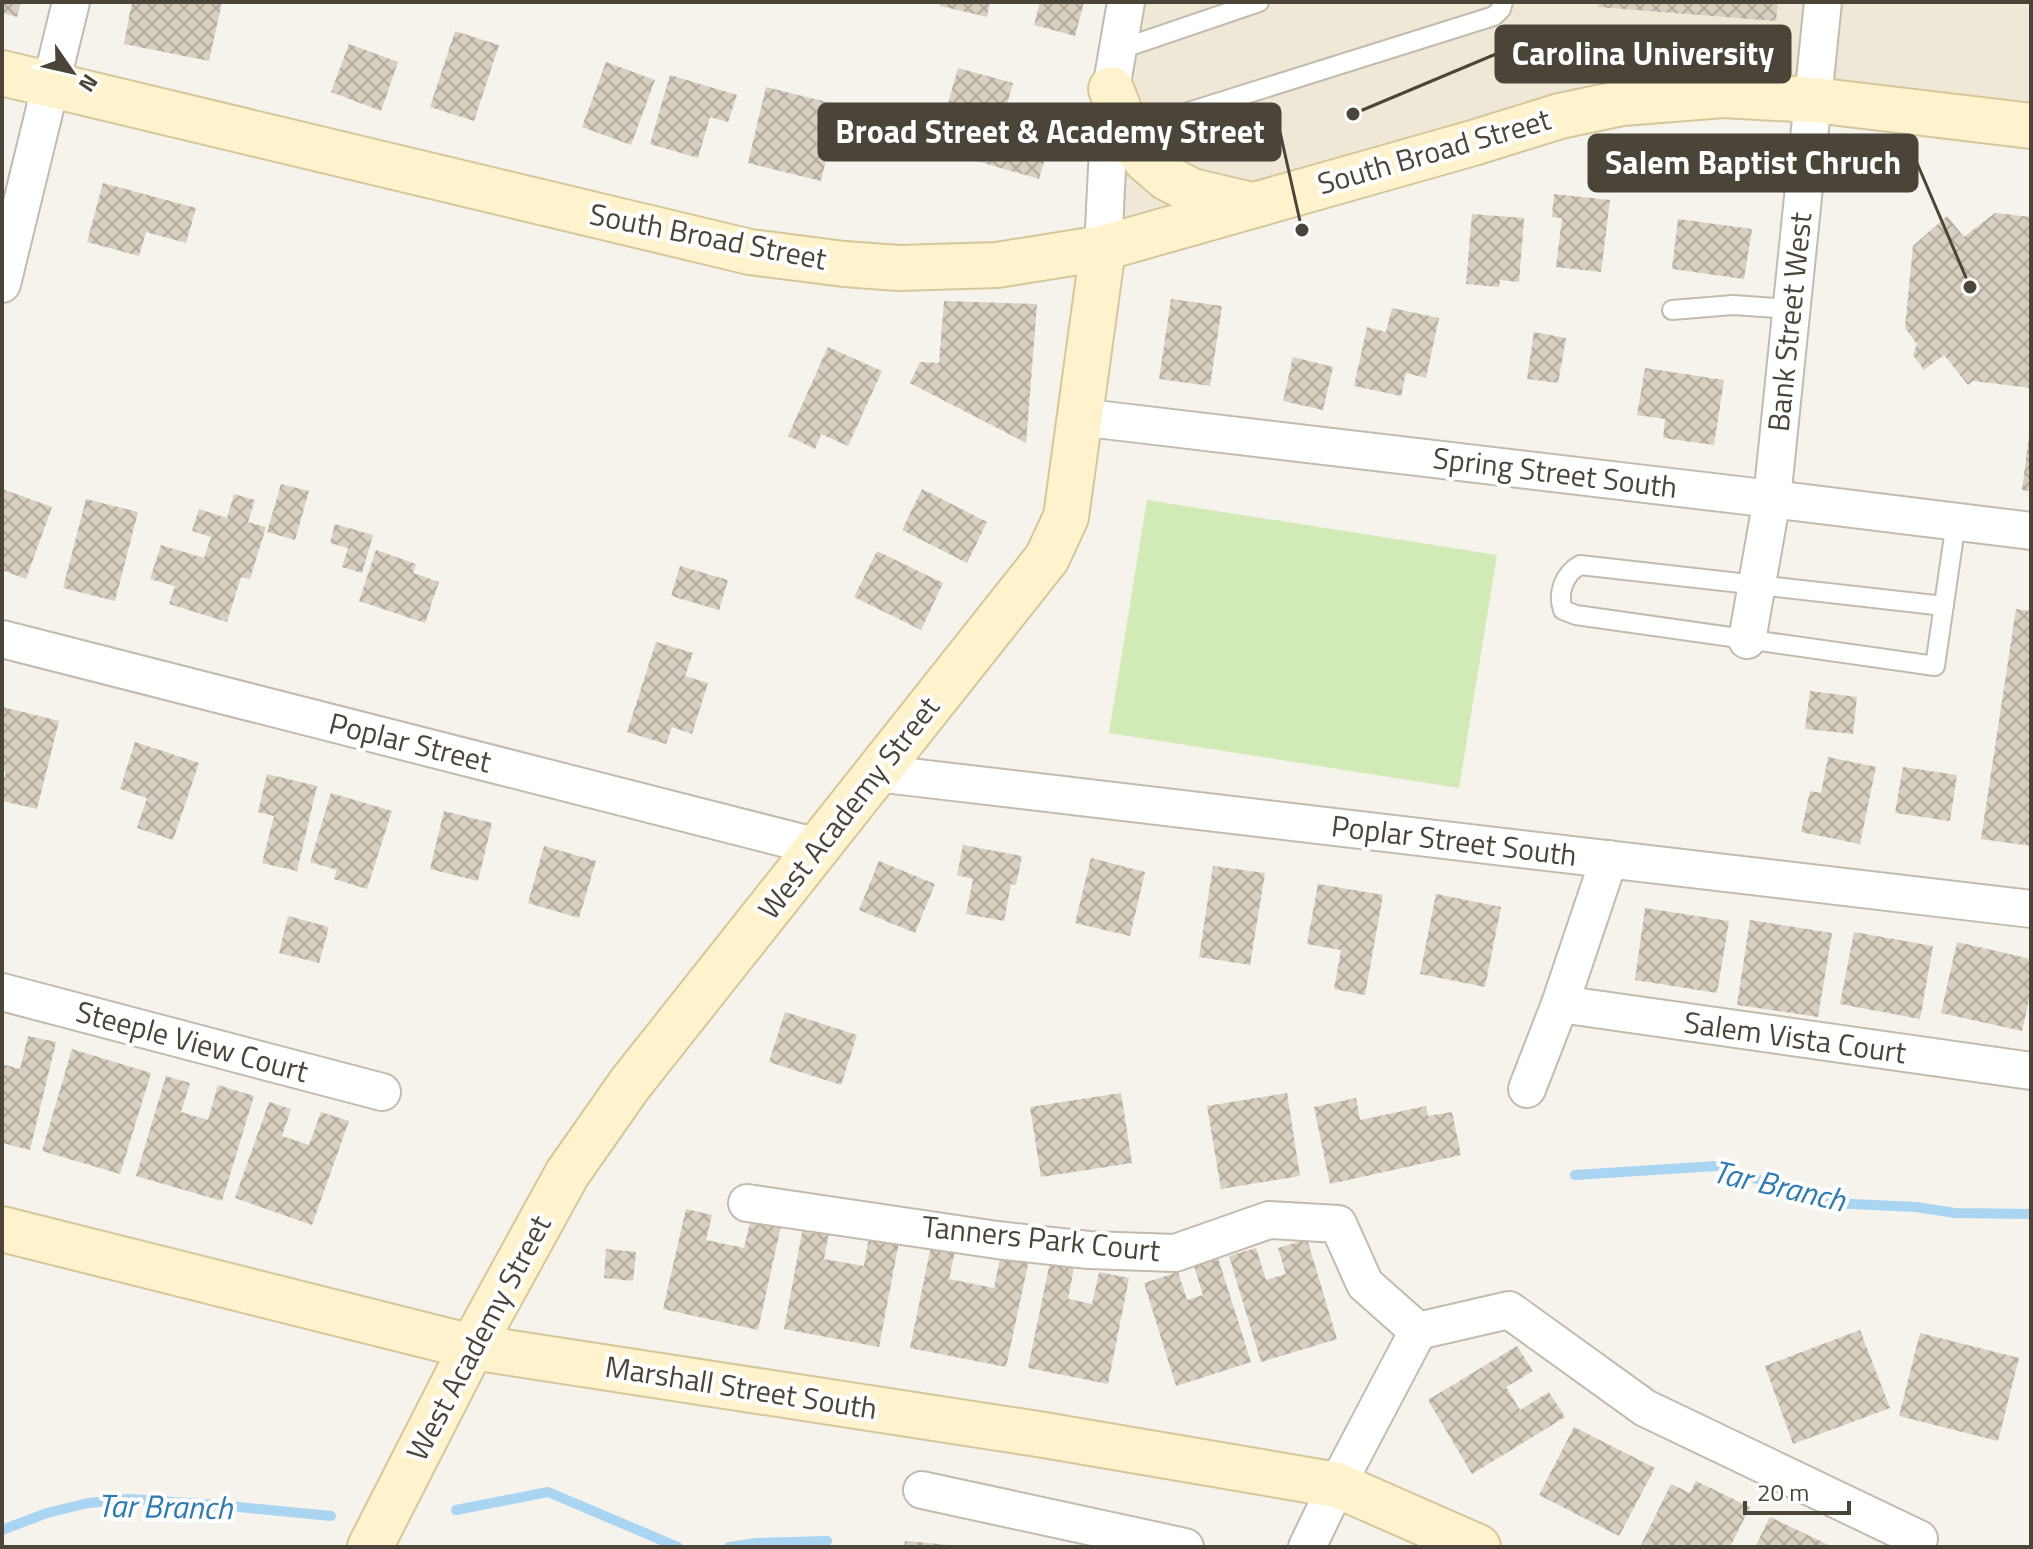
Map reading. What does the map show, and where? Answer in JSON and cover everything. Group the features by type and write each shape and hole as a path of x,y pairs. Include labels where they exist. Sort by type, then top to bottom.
{"street":[{"path":"2,284 71,2"},
{"path":"1126,2 1115,69 1119,133 1131,140 1145,159 1167,178 1192,191 1249,205"},
{"name":"Bank Street West","path":"1747,640 1772,499 1823,2"},
{"name":"South Broad Street","path":"2,73 750,252 899,268 997,265 1103,248 1560,116 1622,103 1723,95 1814,100 2031,126"},
{"name":"West Academy Street","path":"370,1547 472,1347 567,1174 630,1084 1047,558 1066,517 1119,133"},
{"name":"Spring Street South","path":"1079,417 2031,531"},
{"name":"Poplar Street","path":"2,639 818,847"},
{"name":"Poplar Street South","path":"876,773 2031,909"},
{"path":"1527,1089 1560,1004 1609,859"},
{"name":"Steeple View Court","path":"2,992 382,1092"},
{"name":"Salem Vista Court","path":"1560,1004 2031,1071"},
{"name":"Tanners Park Court","path":"747,1203 997,1240 1089,1250 1175,1253 1269,1220 1338,1224 1365,1284 1418,1331"},
{"name":"Marshall Street South","path":"2,1229 472,1347 1038,1434 1337,1485 1478,1547"},
{"path":"1307,1547 1418,1331 1509,1310 1645,1408 1919,1539"},
{"path":"922,1490 1185,1547"}],"lane":[{"path":"1115,69 1259,2"},
{"path":"1119,133 1494,16 1503,2"},
{"path":"1672,310 1733,305 1792,309"},
{"path":"1944,606 1580,565 1562,584 1559,599 1563,610 1576,615 1935,666 1944,606 1956,522"}],"shaded area":[{"path":"1145,2 2031,2 2031,126 1814,100 1725,70 1613,84 1103,248"}],"green space":[{"path":"1147,500 1497,555 1459,788 1109,733"}],"building":[{"path":"2,2 21,2 17,17 2,13"},
{"path":"132,2 222,2 209,61 124,44"},
{"path":"941,2 990,2 987,17 940,6"},
{"path":"1040,2 1084,2 1075,36 1034,25"},
{"path":"1599,2 1778,2 1776,21 1598,7"},
{"path":"455,31 499,45 474,121 430,107"},
{"path":"349,44 398,62 381,111 331,92"},
{"path":"606,62 655,80 631,145 582,127"},
{"path":"958,68 1013,83 1007,104 1057,118 1039,179 935,149"},
{"path":"670,75 737,95 728,122 710,117 698,158 650,144"},
{"path":"766,87 839,105 821,181 748,163"},
{"path":"103,183 196,208 186,243 146,232 139,256 87,242"},
{"path":"1554,194 1610,200 1601,272 1556,267 1562,218 1552,217"},
{"path":"1995,213 2031,217 2031,388 1973,381 1968,385 1944,355 1924,370 1913,355 1917,344 1905,328 1913,246 1947,216 1964,237"},
{"path":"1472,214 1524,218 1519,282 1500,280 1499,287 1466,284"},
{"path":"1678,219 1752,229 1744,279 1672,269"},
{"path":"1171,299 1222,306 1210,386 1159,379"},
{"path":"944,301 1037,304 1026,443 910,383 920,362 939,363"},
{"path":"1392,308 1439,318 1426,378 1406,373 1401,396 1354,386 1367,327 1386,332"},
{"path":"1534,332 1566,338 1558,383 1527,379"},
{"path":"828,347 882,371 848,446 821,434 815,449 788,436"},
{"path":"1293,357 1333,367 1323,410 1283,401"},
{"path":"1645,368 1724,380 1714,445 1663,438 1665,419 1637,415"},
{"path":"2031,436 2031,491 2022,490"},
{"path":"281,484 309,491 295,540 267,532"},
{"path":"2,489 52,507 26,579 2,570"},
{"path":"922,489 987,522 967,563 902,530"},
{"path":"234,494 255,500 248,522 266,527 250,579 241,577 227,622 169,604 175,586 150,579 161,545 204,558 211,537 192,531 199,509 227,518"},
{"path":"86,499 138,512 115,601 63,588"},
{"path":"335,524 373,535 362,573 342,567 348,548 330,543"},
{"path":"376,550 416,564 413,573 439,582 425,623 359,601"},
{"path":"877,551 943,583 921,630 854,597"},
{"path":"680,566 728,580 719,610 671,596"},
{"path":"2016,609 2031,611 2031,846 1981,839"},
{"path":"656,642 693,653 685,676 708,683 692,734 672,727 666,744 627,732"},
{"path":"1810,691 1857,697 1853,734 1805,729"},
{"path":"3,707 59,721 37,809 2,801 6,772 2,771"},
{"path":"135,742 199,763 173,840 137,828 147,798 120,789"},
{"path":"1828,757 1876,767 1860,844 1801,832 1810,791 1821,793"},
{"path":"1903,767 1957,775 1950,821 1895,813"},
{"path":"267,774 317,786 297,871 262,863 274,816 258,812"},
{"path":"331,793 392,811 367,889 334,879 337,870 310,862"},
{"path":"444,811 492,823 478,881 430,869"},
{"path":"963,845 1022,856 1016,885 1011,884 1004,921 966,914 973,879 957,875"},
{"path":"544,846 596,861 579,918 528,903"},
{"path":"1091,858 1145,872 1130,936 1075,923"},
{"path":"879,861 935,884 915,933 859,910"},
{"path":"1213,866 1265,873 1250,965 1199,957"},
{"path":"1318,884 1383,895 1365,995 1334,989 1341,950 1307,944"},
{"path":"1436,894 1501,907 1485,987 1420,974"},
{"path":"1645,908 1729,921 1717,993 1635,980"},
{"path":"288,916 329,927 319,963 279,953"},
{"path":"1750,920 1832,933 1818,1017 1737,1005"},
{"path":"1854,932 1933,946 1920,1019 1840,1004"},
{"path":"1957,942 2031,959 2031,991 2022,1031 1941,1013"},
{"path":"785,1012 857,1035 841,1085 769,1062"},
{"path":"28,1036 56,1042 30,1150 2,1143 2,1064 20,1069"},
{"path":"72,1049 151,1073 120,1174 42,1151"},
{"path":"166,1076 190,1083 181,1112 208,1120 218,1085 254,1096 222,1201 136,1176"},
{"path":"1121,1093 1132,1163 1041,1177 1030,1107"},
{"path":"1287,1093 1300,1176 1221,1189 1207,1106"},
{"path":"1356,1098 1360,1120 1426,1106 1428,1116 1452,1112 1461,1155 1330,1184 1314,1107"},
{"path":"269,1102 291,1109 282,1136 309,1145 321,1112 349,1121 312,1225 235,1198"},
{"path":"686,1209 712,1215 706,1240 744,1248 752,1214 782,1221 758,1330 663,1309"},
{"path":"804,1222 830,1227 824,1259 864,1266 869,1236 899,1242 879,1347 784,1329"},
{"path":"1307,1239 1337,1339 1261,1362 1229,1256 1256,1248 1266,1280 1286,1274 1278,1248"},
{"path":"931,1246 955,1251 949,1279 994,1288 1001,1254 1029,1260 1006,1367 910,1348"},
{"path":"606,1249 636,1252 633,1281 604,1278"},
{"path":"1218,1258 1251,1362 1176,1386 1144,1283 1178,1272 1187,1300 1203,1295 1194,1266"},
{"path":"1050,1262 1074,1267 1068,1299 1092,1304 1099,1272 1129,1278 1108,1384 1028,1368"},
{"path":"1860,1330 1890,1408 1793,1444 1765,1366"},
{"path":"1920,1333 2019,1358 1998,1441 1899,1416"},
{"path":"1517,1346 1533,1371 1506,1387 1520,1410 1549,1392 1565,1417 1472,1474 1428,1400"},
{"path":"1574,1427 1655,1468 1619,1536 1539,1495"},
{"path":"1696,1481 1750,1507 1730,1547 1640,1547 1671,1484 1690,1493"},
{"path":"1770,1517 1833,1547 1755,1547"},
{"path":"905,1541 950,1545 950,1547 904,1547"}],"waterway":[{"name":"Tar Branch","path":"1575,1175 1717,1166 1831,1203 1916,1207 1955,1213 2031,1214"},
{"name":"Tar Branch","path":"456,1510 548,1492 678,1547"},
{"name":"Tar Branch","path":"2,1530 47,1513 88,1503 129,1499 331,1516"},
{"name":"Tar Branch","path":"729,1547 827,1541"}],"place":[{"name":"Carolina University","path":"1353,114"},
{"name":"Broad Street & Academy Street","path":"1302,230"},
{"name":"Salem Baptist Chruch","path":"1970,287"}]}
